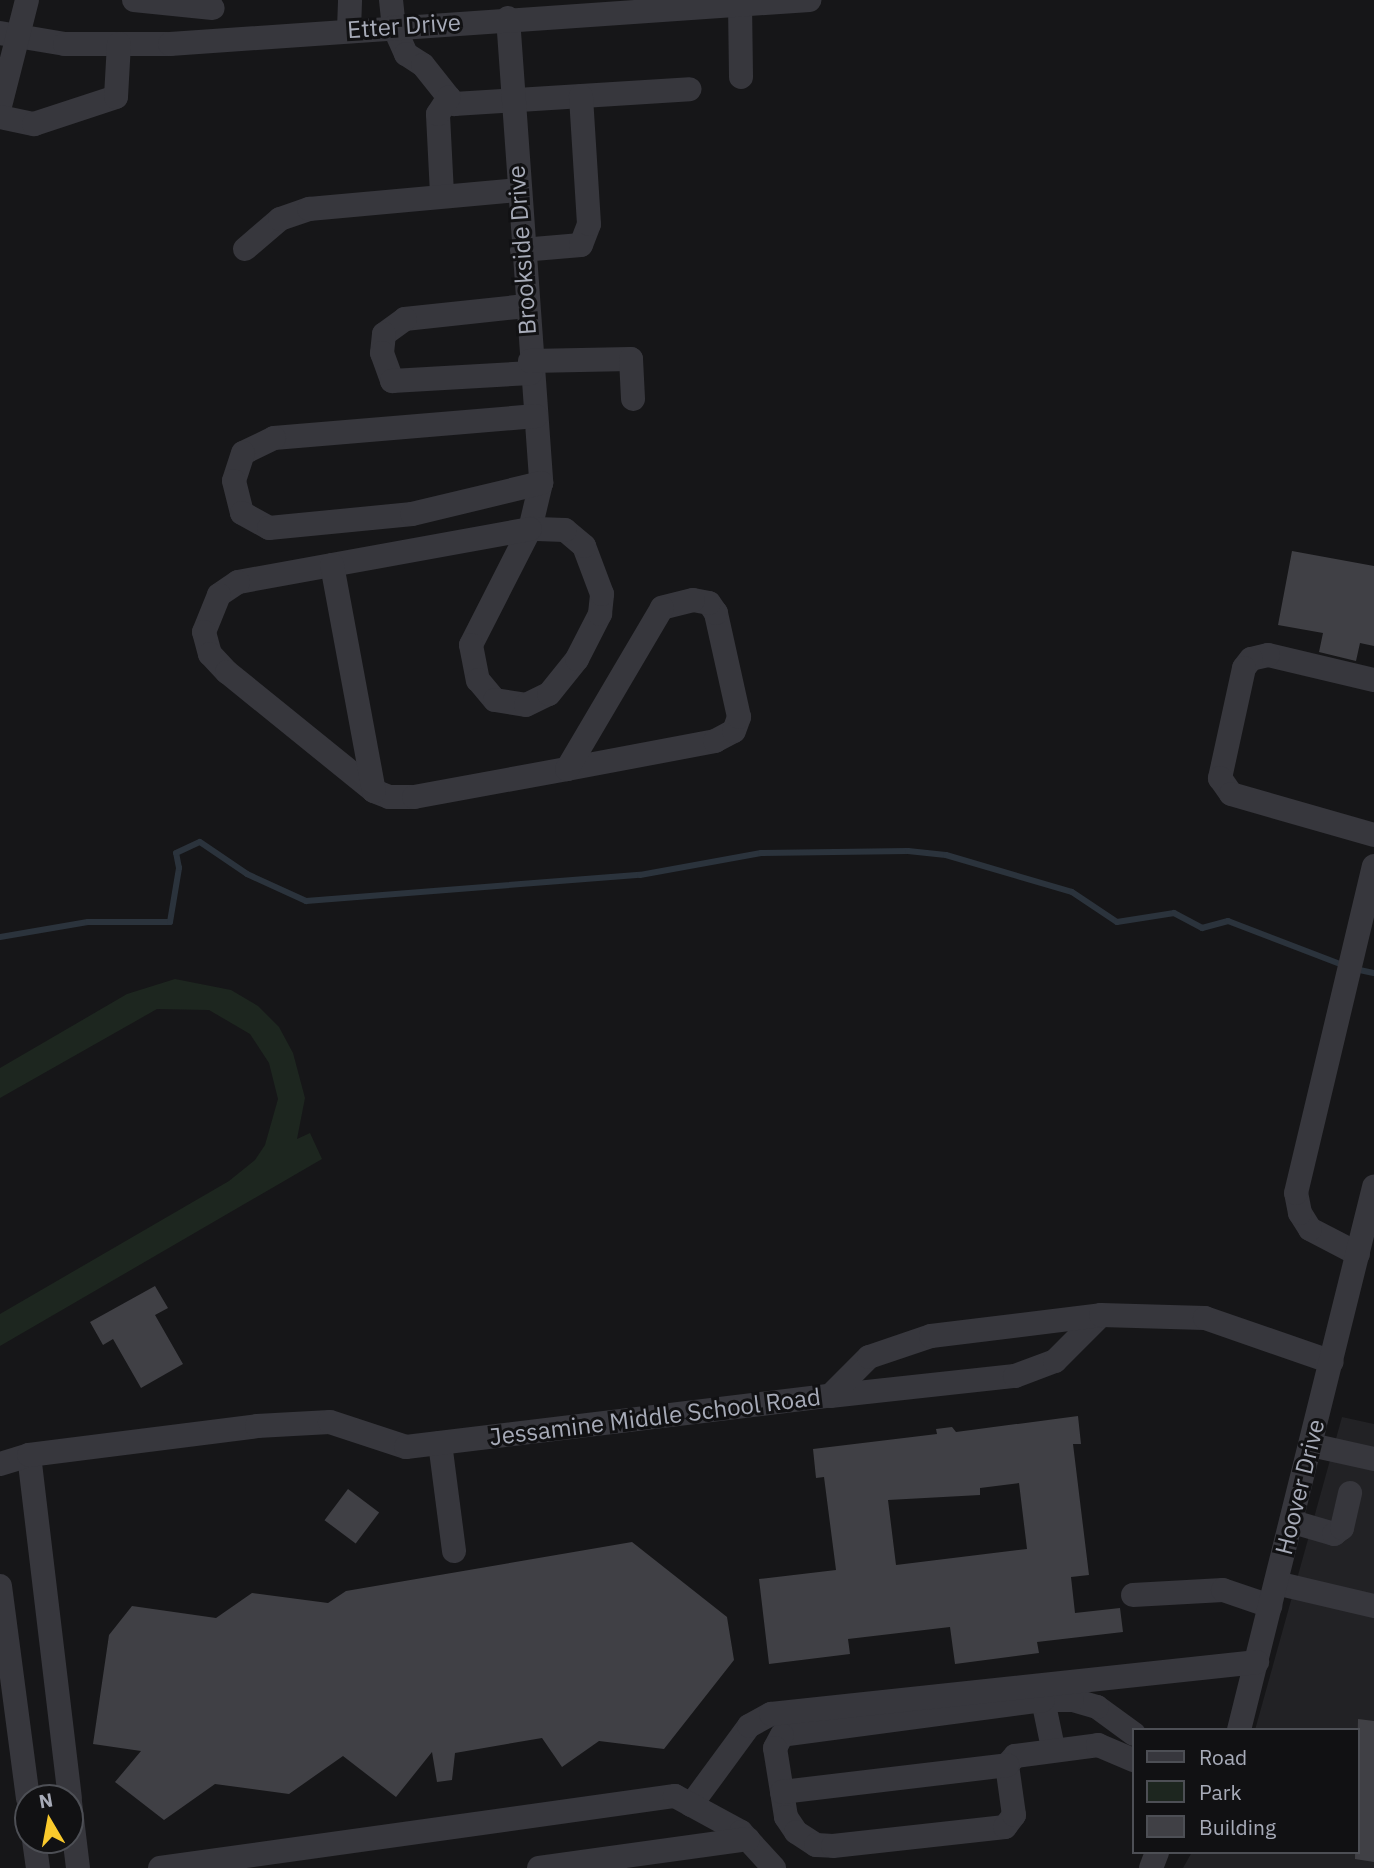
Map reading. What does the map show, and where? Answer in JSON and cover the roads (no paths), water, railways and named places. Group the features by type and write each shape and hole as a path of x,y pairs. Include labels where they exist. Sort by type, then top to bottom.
{"street":[{"path":"0,106 9,34 27,0"},
{"path":"134,0 214,4 207,41"},
{"path":"349,30 350,0"},
{"path":"391,0 394,27 406,54 423,65 454,104 690,89"},
{"name":"Etter Drive","path":"9,34 65,44 207,41 508,18 809,0"},
{"path":"741,78 753,2"},
{"name":"Brookside Drive","path":"508,18 522,250 541,483 530,529 471,645 478,680 495,700 526,705 549,694 577,659 594,625 602,594 584,546 565,530 530,529"},
{"path":"0,117 34,124 116,97 119,44"},
{"path":"522,250 581,245 589,224 581,96"},
{"path":"442,194 438,114 449,97"},
{"path":"245,249 280,219 309,209 442,194 518,190"},
{"path":"526,306 405,319 384,334 382,353 392,381 631,359 633,399"},
{"path":"536,416 274,438 243,453 234,481 242,513 269,528 412,514 541,483"},
{"path":"530,529 238,582 219,595 204,632 210,654 227,672 374,791 388,797 414,797 567,769 715,741 734,730 739,717 716,613 709,603 693,600 662,608 567,769"},
{"path":"332,565 374,791"},
{"path":"1374,680 1268,656 1251,659 1244,668 1220,778 1231,794 1374,835"},
{"path":"1364,1248 1310,1229 1300,1213 1296,1193 1374,866"},
{"name":"Hoover Drive","path":"1240,1728 1332,1362 1364,1248 1374,1186"},
{"path":"830,1396 1014,1376 1055,1361 1101,1315"},
{"name":"Jessamine Middle School Road","path":"0,1464 29,1455 257,1426 330,1422 406,1447 830,1396 869,1357 931,1336 1101,1315 1205,1318 1332,1362"},
{"path":"440,1443 454,1550"},
{"path":"1311,1445 1374,1460"},
{"path":"29,1455 68,1784"},
{"path":"1293,1521 1334,1534 1342,1528 1350,1493"},
{"path":"0,1586 9,1726 25,1784"},
{"path":"1133,1595 1223,1591 1374,1606"},
{"path":"691,1805 750,1726 771,1714 1257,1662"},
{"path":"1007,1765 1014,1815 1006,1827 832,1846 816,1845 796,1832 784,1804 775,1748 782,1735 1043,1700 1072,1700 1097,1707 1132,1733"},
{"path":"1043,1700 1053,1748"},
{"path":"784,1804 1007,1765 1015,1756 1053,1748 1098,1745 1132,1759"},
{"path":"160,1868 675,1796 748,1839 774,1868"},
{"path":"539,1868 748,1839"}],"waterway":[{"path":"0,937 88,922 170,922 179,868 176,853 200,842 247,874 306,901 640,875 761,853 908,851 946,855 1072,892 1117,922 1174,913 1202,928 1228,921 1345,966"},
{"path":"1355,969 1374,973"}]}
